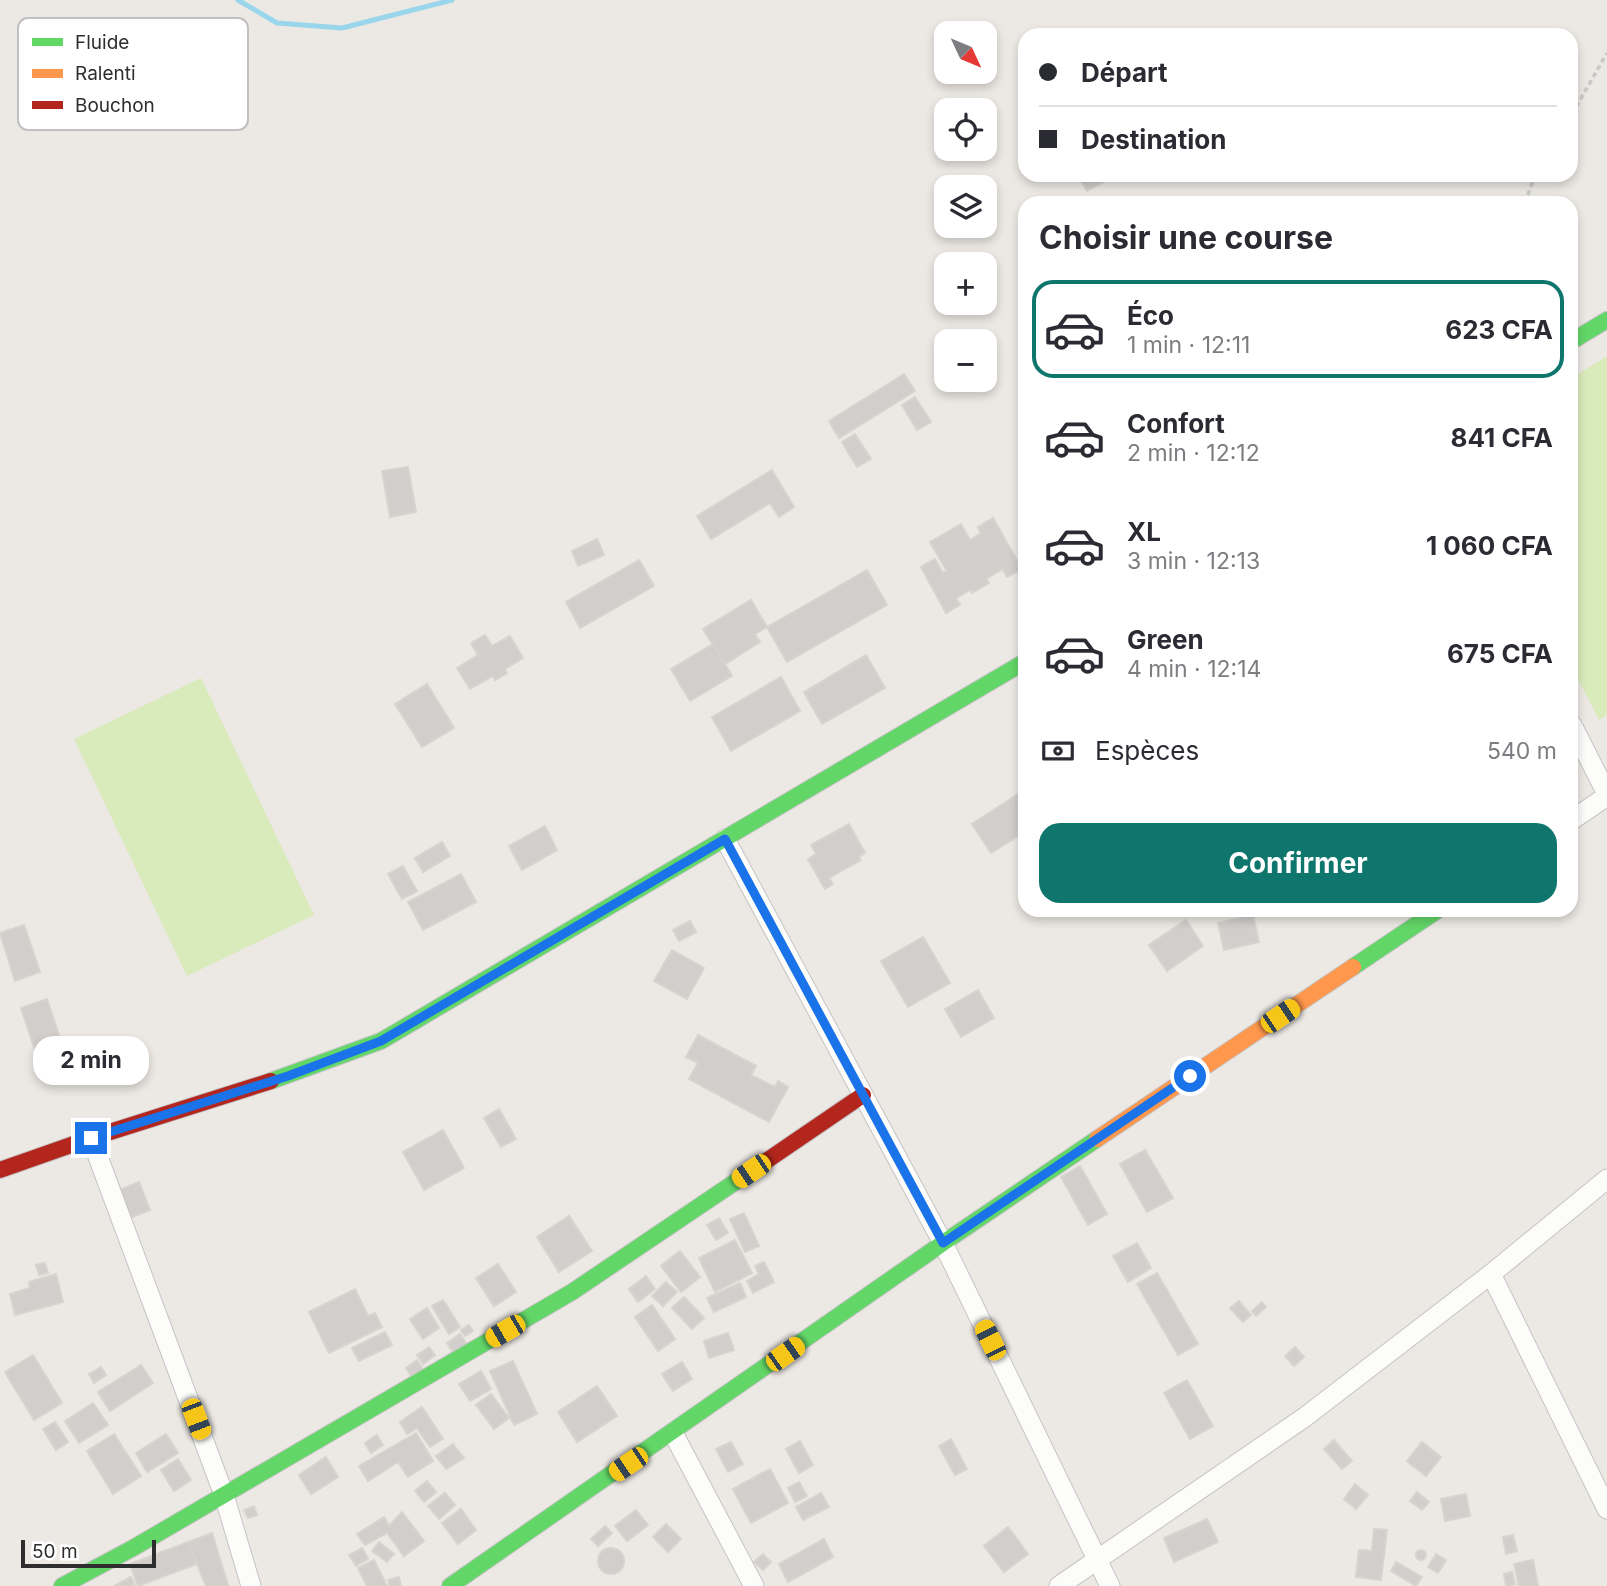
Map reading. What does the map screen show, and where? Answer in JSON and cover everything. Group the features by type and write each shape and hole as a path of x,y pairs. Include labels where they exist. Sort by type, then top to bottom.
{"street":[{"path":"1578,337 1607,320"},
{"path":"0,1170 91,1138 288,1076 381,1041 1018,666"},
{"path":"1578,737 1607,795 1578,816"},
{"path":"725,839 943,1243 1095,1560 1110,1586"},
{"path":"450,1586 943,1243 1428,917"},
{"path":"62,1586 133,1548 572,1292 863,1095"},
{"path":"91,1138 224,1495 251,1586"},
{"path":"1059,1586 1305,1417 1491,1274 1607,1179"},
{"path":"1491,1274 1607,1509"},
{"path":"673,1433 754,1586"}],"path":[{"path":"1578,104 1607,53"}],"green space":[{"path":"1607,356 1607,715 1599,720 1578,679 1578,374"},
{"path":"201,678 314,915 187,976 74,739"}],"building":[{"path":"1082,182 1104,182 1087,191"},
{"path":"904,374 915,391 839,438 829,421"},
{"path":"915,397 931,422 917,430 902,405"},
{"path":"855,434 871,459 857,467 842,442"},
{"path":"408,467 416,512 390,517 382,471"},
{"path":"772,470 794,507 779,517 770,503 711,539 697,516"},
{"path":"993,518 1018,562 1018,571 1007,577 1003,569 986,579 989,583 956,598 960,605 946,613 921,567 935,559 943,573 947,571 930,542 961,524 970,540 981,533 978,527"},
{"path":"597,539 604,555 578,566 572,551"},
{"path":"639,560 654,586 580,628 566,602"},
{"path":"867,570 887,605 787,662 767,627"},
{"path":"751,600 767,627 755,634 760,642 725,664 703,629"},
{"path":"485,635 492,646 510,636 523,658 505,669 507,673 495,680 493,676 470,689 457,668 478,655 471,643"},
{"path":"713,644 732,676 690,701 671,669"},
{"path":"866,655 885,688 822,724 804,692"},
{"path":"781,677 800,711 731,751 712,717"},
{"path":"427,684 454,728 422,747 395,704"},
{"path":"1018,794 1018,836 991,853 972,824"},
{"path":"849,824 865,853 859,857 861,860 829,878 833,884 825,889 808,859 816,854 811,845"},
{"path":"545,826 557,850 522,870 509,846"},
{"path":"442,842 450,856 423,872 415,858"},
{"path":"403,866 417,891 402,899 388,874"},
{"path":"461,874 476,902 423,930 408,902"},
{"path":"1253,917 1259,942 1224,950 1218,923"},
{"path":"1186,920 1203,946 1167,971 1149,945"},
{"path":"690,921 696,932 679,941 673,930"},
{"path":"24,925 40,972 15,981 0,933"},
{"path":"923,937 950,983 908,1007 881,961"},
{"path":"672,950 704,968 687,999 654,981"},
{"path":"978,990 994,1018 961,1037 945,1009"},
{"path":"47,999 70,1068 44,1077 21,1008"},
{"path":"698,1035 756,1066 751,1075 775,1087 778,1081 788,1087 769,1122 689,1079 698,1063 686,1057"},
{"path":"499,1109 516,1139 501,1147 484,1118"},
{"path":"443,1130 464,1168 424,1190 403,1152"},
{"path":"1145,1150 1173,1198 1147,1212 1120,1164"},
{"path":"1080,1166 1107,1214 1088,1225 1061,1177"},
{"path":"139,1182 150,1210 130,1218 119,1190"},
{"path":"744,1213 759,1246 745,1252 730,1219"},
{"path":"569,1216 592,1251 559,1272 537,1237"},
{"path":"719,1218 728,1233 716,1240 707,1225"},
{"path":"735,1240 752,1273 715,1292 699,1258"},
{"path":"1137,1243 1151,1268 1128,1282 1113,1256"},
{"path":"680,1251 700,1277 681,1292 661,1266"},
{"path":"764,1262 774,1282 753,1293 747,1281 759,1274 755,1266"},
{"path":"45,1263 48,1273 39,1275 36,1265"},
{"path":"498,1264 516,1292 494,1306 476,1278"},
{"path":"1157,1273 1198,1344 1178,1355 1137,1284"},
{"path":"56,1274 63,1302 15,1315 10,1294 30,1288 29,1282"},
{"path":"646,1276 655,1289 638,1302 629,1289"},
{"path":"666,1282 677,1292 663,1306 652,1296"},
{"path":"740,1283 746,1297 714,1312 707,1298"},
{"path":"355,1289 368,1316 375,1313 382,1327 329,1353 309,1312"},
{"path":"684,1297 704,1318 692,1329 672,1308"},
{"path":"443,1300 460,1327 449,1334 432,1306"},
{"path":"1239,1301 1251,1315 1243,1322 1230,1308"},
{"path":"1262,1302 1266,1307 1256,1316 1252,1311"},
{"path":"652,1305 675,1339 658,1351 635,1317"},
{"path":"427,1308 439,1328 423,1339 410,1319"},
{"path":"469,1325 473,1331 465,1336 461,1330"},
{"path":"385,1332 392,1345 359,1361 352,1348"},
{"path":"728,1333 734,1350 709,1358 704,1341"},
{"path":"460,1334 468,1346 455,1355 447,1343"},
{"path":"429,1347 435,1355 423,1364 417,1355"},
{"path":"1295,1347 1304,1357 1294,1366 1285,1356"},
{"path":"33,1355 62,1403 34,1420 5,1372"},
{"path":"417,1360 426,1374 415,1382 406,1368"},
{"path":"513,1361 537,1414 514,1425 490,1371"},
{"path":"682,1362 692,1379 673,1391 662,1374"},
{"path":"141,1365 153,1383 110,1411 98,1392"},
{"path":"101,1367 106,1375 94,1383 89,1374"},
{"path":"481,1371 491,1389 470,1401 459,1384"},
{"path":"1187,1380 1213,1426 1190,1439 1164,1393"},
{"path":"597,1386 617,1416 577,1442 558,1412"},
{"path":"491,1394 509,1418 494,1429 476,1405"},
{"path":"93,1403 108,1425 79,1443 65,1421"},
{"path":"422,1407 443,1439 430,1447 417,1428 407,1434 400,1422"},
{"path":"55,1422 68,1442 56,1450 43,1429"},
{"path":"416,1433 433,1461 408,1477 398,1462 368,1481 359,1466"},
{"path":"114,1434 141,1476 113,1494 87,1451"},
{"path":"166,1434 178,1453 147,1472 136,1453"},
{"path":"377,1435 383,1445 371,1453 365,1443"},
{"path":"951,1439 967,1469 955,1475 939,1446"},
{"path":"1334,1440 1352,1461 1342,1469 1324,1449"},
{"path":"800,1441 813,1465 799,1473 786,1449"},
{"path":"731,1442 743,1464 728,1472 716,1449"},
{"path":"1422,1442 1441,1457 1426,1476 1407,1461"},
{"path":"453,1444 464,1458 446,1469 436,1456"},
{"path":"326,1457 338,1477 311,1494 299,1475"},
{"path":"178,1459 191,1480 174,1491 161,1470"},
{"path":"770,1469 788,1503 751,1523 733,1489"},
{"path":"427,1481 436,1492 424,1502 415,1491"},
{"path":"799,1482 807,1496 795,1502 788,1488"},
{"path":"1355,1484 1368,1495 1356,1509 1344,1499"},
{"path":"1417,1492 1429,1502 1422,1510 1410,1501"},
{"path":"445,1493 455,1505 439,1519 428,1506"},
{"path":"821,1493 829,1507 803,1520 796,1507"},
{"path":"1466,1494 1470,1516 1445,1521 1441,1499"},
{"path":"254,1506 257,1515 248,1518 244,1510"},
{"path":"461,1509 476,1530 458,1544 442,1523"},
{"path":"636,1510 648,1525 627,1541 615,1526"},
{"path":"402,1512 424,1541 404,1556 387,1533 365,1545 357,1534 384,1517 389,1526"},
{"path":"1207,1519 1218,1542 1174,1562 1164,1538"},
{"path":"666,1524 681,1539 668,1552 653,1537"},
{"path":"605,1526 612,1533 598,1546 591,1539"},
{"path":"1008,1527 1028,1554 1004,1572 984,1546"},
{"path":"1374,1529 1387,1530 1381,1580 1356,1577 1359,1550 1372,1551"},
{"path":"212,1533 227,1586 206,1586 188,1542"},
{"path":"1513,1535 1517,1551 1506,1554 1503,1537"},
{"path":"824,1539 833,1557 788,1582 779,1564"},
{"path":"188,1542 197,1564 138,1586 130,1564"},
{"path":"379,1542 394,1554 387,1562 372,1551"},
{"path":"362,1548 368,1559 356,1566 349,1555"},
{"path":"611,1548 620,1552 624,1561 620,1570 611,1574 602,1570 598,1561 602,1552"},
{"path":"1421,1550 1425,1551 1425,1559 1421,1560 1417,1559 1416,1555 1417,1551"},
{"path":"763,1554 771,1562 763,1570 754,1562"},
{"path":"1436,1554 1446,1560 1438,1573 1428,1567"},
{"path":"374,1560 387,1586 367,1586 358,1568"},
{"path":"1533,1560 1538,1586 1519,1586 1514,1564"},
{"path":"1396,1562 1422,1577 1416,1586 1391,1571"},
{"path":"1512,1572 1515,1584 1506,1586 1504,1574"},
{"path":"131,1577 135,1586 114,1586"},
{"path":"399,1577 401,1586 390,1586 388,1580"}],"waterway":[{"path":"238,0 277,23 342,28 452,0"}],"traffic: fast":[{"path":"1578,337 1607,320"},
{"path":"271,1081 381,1041 1018,666"},
{"path":"1353,967 1428,917"},
{"path":"450,1586 1097,1139"},
{"path":"62,1586 133,1548 572,1292 750,1172"}],"traffic: slow":[{"path":"1097,1139 1353,967"}],"traffic: jam":[{"path":"0,1170 271,1081"},
{"path":"750,1172 863,1095"}],"route":[{"path":"91,1138 288,1076 381,1041 725,839 943,1243 1190,1076"}]}
